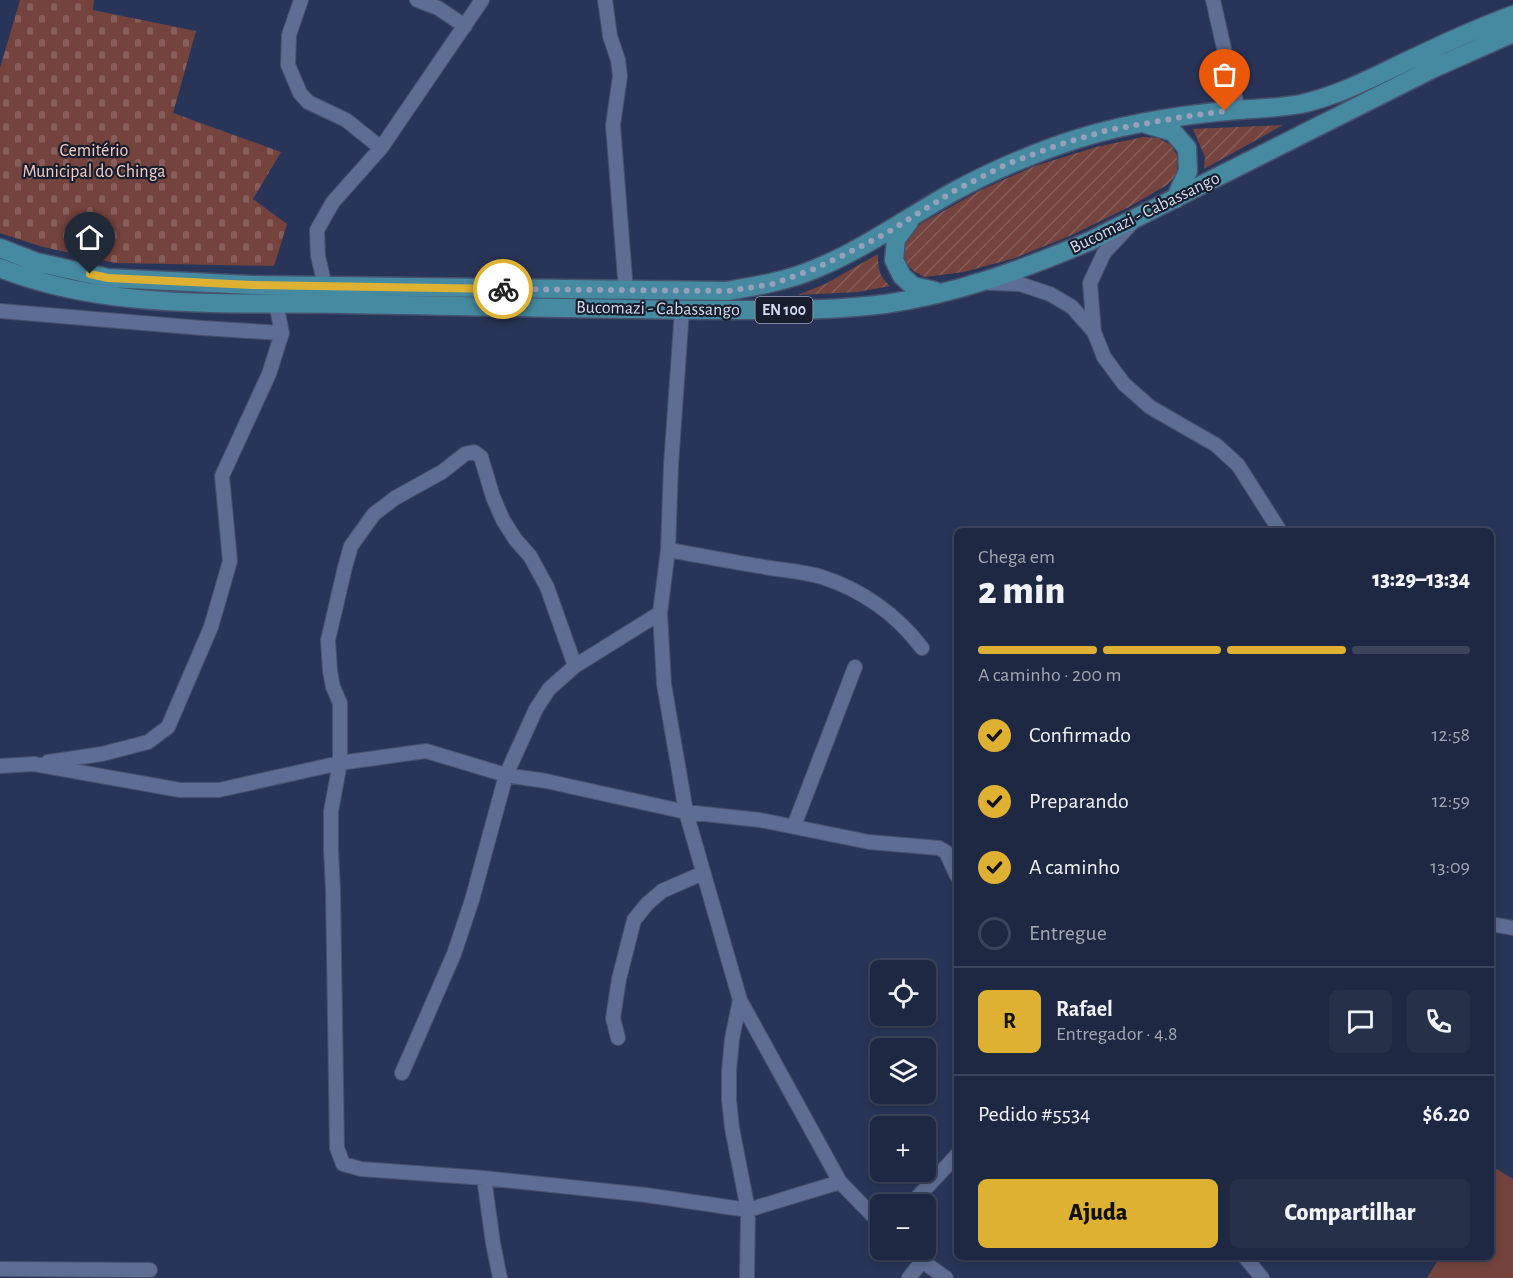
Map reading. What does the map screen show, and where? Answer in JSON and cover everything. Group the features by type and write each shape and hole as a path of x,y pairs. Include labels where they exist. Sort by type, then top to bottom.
{"main road":[{"name":"Bucomazi - Cabassango","path":"0,248 36,262 108,278 252,285 728,291 773,284 814,269 885,234 954,191 1007,164 1058,145 1108,130 1143,123 1300,104 1326,97 1354,87 1480,27 1513,15"},
{"name":"Bucomazi - Cabassango","path":"0,268 27,279 107,296 197,303 682,310 818,309 885,304 981,282 1036,264 1090,241 1432,69 1513,33"},
{"path":"1143,123 1173,132 1187,148 1188,171 1174,200"},
{"path":"916,214 896,239 894,260 902,276 913,286 940,292"}],"street":[{"path":"301,0 289,35 288,65 300,93 308,102 346,120 381,148"},
{"path":"417,0 438,8 465,26"},
{"path":"325,286 318,256 317,230 333,202 381,148 482,0"},
{"path":"605,0 610,36 618,60 620,76 613,125 626,291"},
{"path":"1213,0 1238,110"},
{"path":"1136,218 1104,253 1090,283 1094,332 1104,357 1124,384 1150,407 1216,446 1238,465 1278,528"},
{"path":"981,282 1020,284 1050,294 1072,307 1094,332"},
{"path":"0,766 34,764 102,754 148,742 168,727 211,627 230,561 222,476 269,374 282,333 276,303"},
{"path":"682,310 671,465 668,550 660,613 664,684 686,812 740,1000 840,1182 870,1213"},
{"path":"0,311 282,333"},
{"path":"575,666 547,587 530,555 515,539 503,520 493,497 481,457 474,452 465,454 441,472 395,498 374,514 351,546 328,640 331,679 340,703 340,763 332,811 331,849 338,1148 343,1164 361,1169 484,1178 646,1195 748,1210 840,1182"},
{"path":"668,550 830,580 847,587 885,610 910,631 922,648"},
{"path":"402,1073 454,954 472,900 506,775 536,710 549,689 575,666 660,613"},
{"path":"794,826 855,667"},
{"path":"34,764 180,790 219,790 340,763 426,751 506,775 546,781 686,812 760,820 869,842 939,848 946,852 954,869"},
{"path":"618,1038 613,1018 619,978 634,920 662,891 703,873"},
{"path":"1494,925 1513,928"},
{"path":"740,1000 732,1039 729,1100 732,1128 748,1210 747,1278"},
{"path":"920,1194 954,1158"},
{"path":"484,1178 500,1278"},
{"path":"1247,1260 1262,1278"},
{"path":"909,1278 922,1261 946,1278"},
{"path":"0,1269 150,1269"}],"green space":[{"name":"Cemitério Municipal do Chinga","path":"20,0 94,0 93,10 196,31 173,113 281,152 253,199 287,224 274,266 115,263 43,247 0,233 0,68"},
{"path":"1283,125 1204,169 1205,157 1193,129"},
{"path":"1143,137 1158,138 1171,145 1178,157 1177,174 1167,185 1127,208 1072,235 1015,258 964,272 925,277 915,272 906,263 902,251 907,236 922,223 981,190 1035,166 1096,147"},
{"path":"878,254 880,272 890,286 858,292 798,295 827,283"},
{"path":"1494,1170 1513,1179 1513,1278 1427,1278 1438,1260 1494,1260"}],"way so far":[{"path":"503,289 728,291 773,284 814,269 885,234 954,191 1007,164 1108,130 1225,111"}],"route":[{"path":"90,274 108,278 252,285 503,289"}]}
